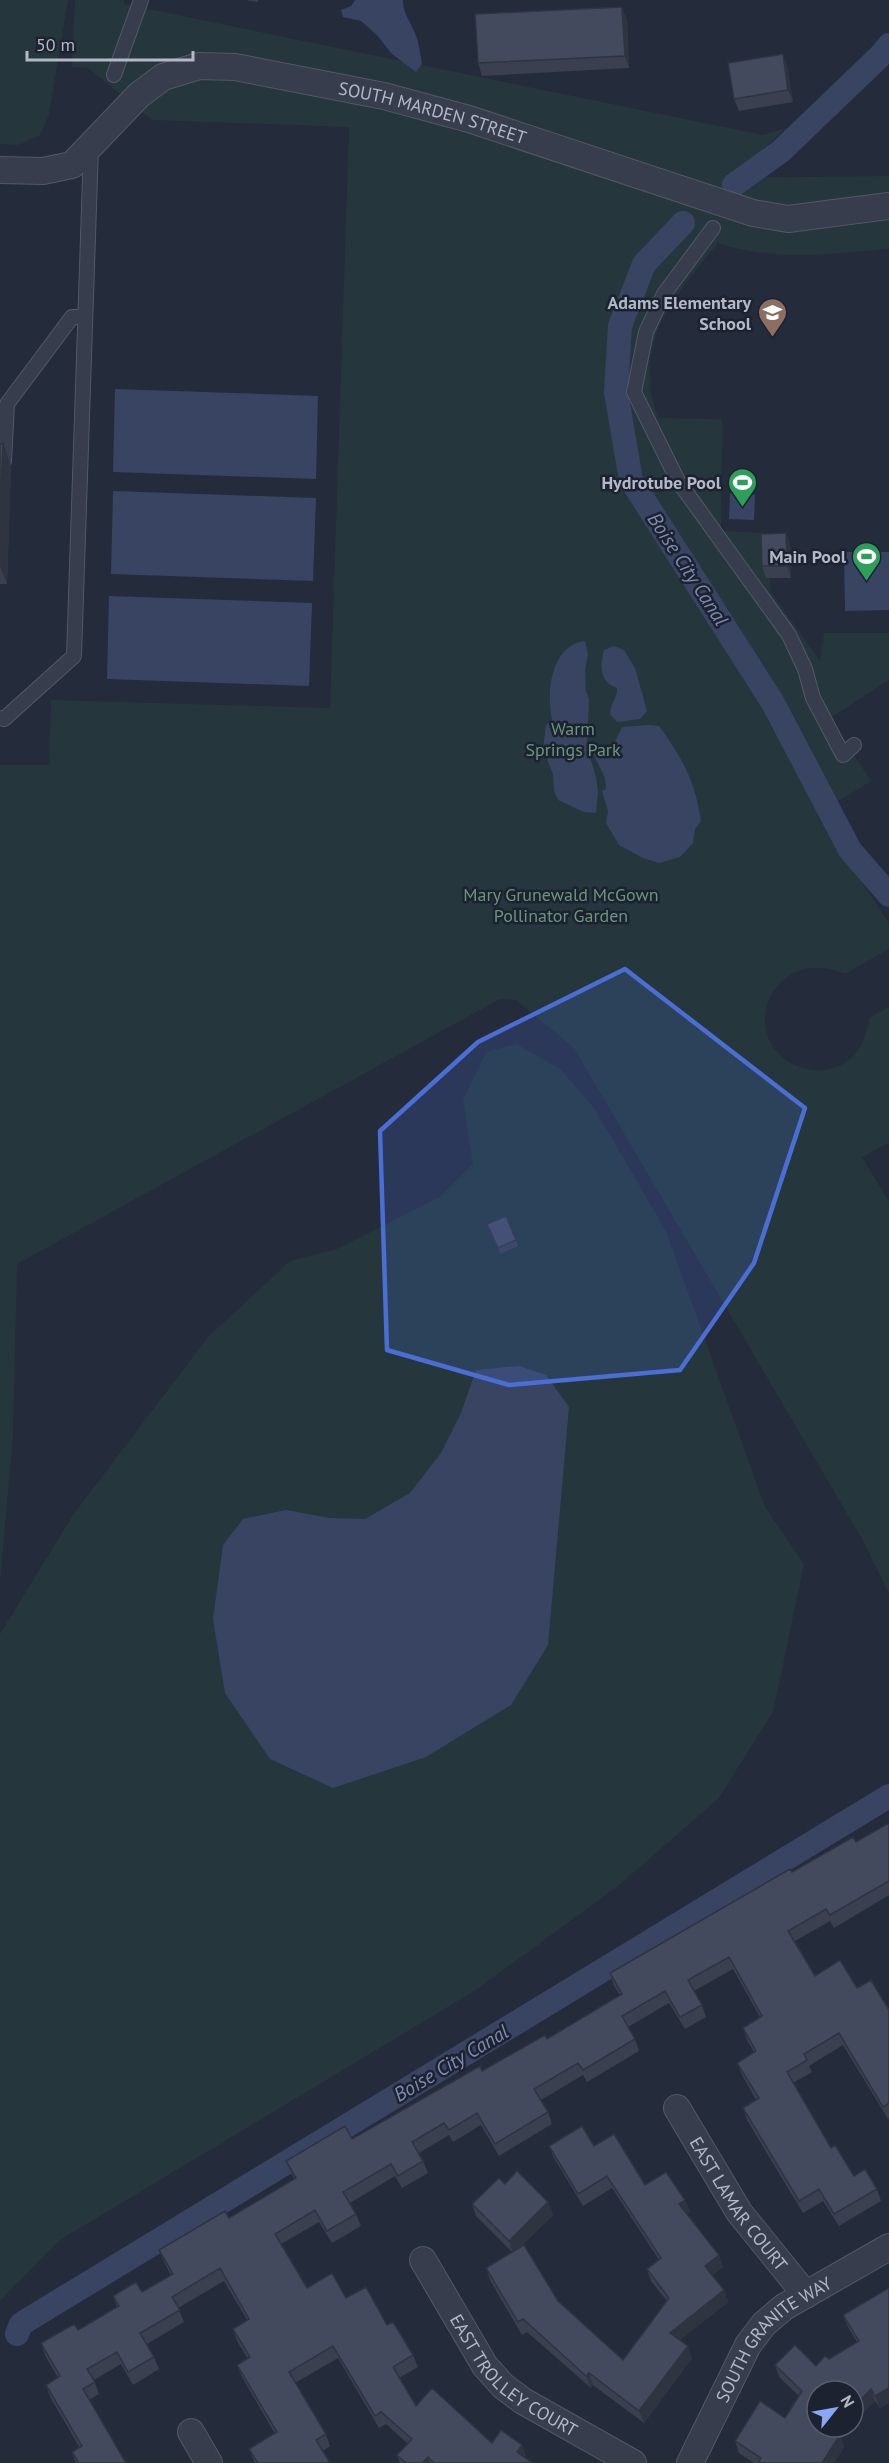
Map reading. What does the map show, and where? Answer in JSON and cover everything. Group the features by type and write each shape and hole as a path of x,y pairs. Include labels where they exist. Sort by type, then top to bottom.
{"street":[{"name":"SOUTH MARDEN STREET","path":"0,170 43,171 72,165 139,95 163,77 199,66 235,67 384,96 469,119 753,213 788,219 889,206"},
{"name":"EAST LAMAR COURT","path":"677,2108 739,2212 806,2295"},
{"name":"SOUTH GRANITE WAY","path":"690,2463 748,2344 764,2324 784,2307 889,2247"},
{"name":"EAST TROLLEY COURT","path":"423,2260 485,2366 503,2386 523,2401 633,2463"},
{"path":"191,2432 209,2463"}],"lane":[{"path":"114,75 141,0"},
{"path":"0,718 4,718 74,656 91,146"},
{"path":"713,228 664,294 646,332 634,392 678,481 789,635 805,669 813,698 843,756 854,745"},
{"path":"4,460 7,404 72,318 85,317"}],"highlighted area":[{"path":"625,969 805,1108 754,1263 680,1370 509,1385 387,1350 380,1131 478,1042"}],"green space":[{"path":"0,0 68,0 49,114 40,135 18,145 0,144"},
{"name":"Warm Springs Park","path":"75,0 124,0 124,4 763,135 786,128 732,178 889,176 889,249 782,255 760,253 718,243 664,316 652,349 650,385 659,418 722,419 721,531 764,533 771,592 820,661 824,633 889,633 889,680 830,718 871,781 817,814 889,923 889,949 845,974 820,968 799,971 782,981 771,996 765,1014 767,1033 776,1051 794,1065 809,1070 819,1070 834,1068 849,1060 863,1041 869,1018 889,1007 889,1143 862,1157 889,1202 889,1594 862,1539 574,1048 516,1000 500,999 17,1264 13,1436 0,1583 0,765 49,765 51,700 330,708 349,127 152,120 88,68 72,67"},
{"path":"516,1044 560,1069 593,1106 666,1231 765,1507 804,1564 773,1712 718,1799 618,1886 476,1990 60,2240 0,2301 0,1634 73,1515 208,1337 290,1261 337,1249 440,1197 473,1164 463,1100 486,1052"}],"water":[{"path":"355,0 403,0 405,12 416,35 420,51 422,64 416,72 392,54 376,34 361,21 343,17 341,10 351,6"},
{"path":"115,389 318,396 316,479 113,472"},
{"path":"113,491 316,498 313,581 111,574"},
{"name":"Hydrotube Pool","path":"730,493 755,495 754,520 729,519"},
{"name":"Main Pool","path":"844,552 889,552 889,610 845,611"},
{"path":"109,596 312,603 309,686 107,679"},
{"path":"585,641 588,655 585,669 586,691 589,699 587,747 596,777 598,792 596,813 584,812 558,800 554,791 553,774 543,749 546,725 552,719 551,684 558,660 574,644"},
{"path":"614,646 624,650 635,668 647,711 640,719 617,722 610,714 617,688 607,682 604,677 602,661 604,650"},
{"path":"659,726 687,771 701,821 695,829 693,843 680,857 659,863 643,858 619,845 606,823 608,811 602,791 606,789 605,778 594,755 596,748 612,748 622,727"},
{"path":"519,1366 546,1375 569,1407 548,1645 511,1705 426,1757 333,1788 270,1759 225,1693 213,1619 223,1545 243,1519 286,1510 329,1518 365,1519 410,1493 441,1453 461,1413 476,1370"}],"building":[{"path":"622,7 625,56 478,63 475,14"},
{"path":"783,54 788,90 734,99 728,63"},
{"path":"3,443 0,514 0,445"},
{"path":"786,533 787,566 762,566 761,534"},
{"path":"506,1216 516,1240 498,1248 487,1224"},
{"path":"889,1823 889,1881 830,1915 826,1909 788,1931 815,1976 840,1960 857,1988 871,1980 889,2010 889,2103 883,2107 839,2033 804,2054 807,2060 787,2072 831,2148 835,2145 854,2176 865,2169 877,2189 834,2214 819,2189 799,2201 743,2108 759,2098 737,2063 756,2051 743,2028 762,2016 729,1957 688,1980 702,2005 680,2017 665,1991 622,2016 635,2039 583,2070 578,2063 534,2089 548,2112 495,2144 477,2113 449,2130 444,2123 412,2142 423,2161 398,2176 391,2164 343,2192 356,2214 327,2231 315,2210 275,2234 307,2288 332,2273 346,2298 366,2287 387,2325 393,2322 413,2355 393,2367 416,2406 432,2388 492,2443 501,2430 522,2445 517,2452 533,2463 434,2463 428,2457 422,2463 406,2463 397,2455 412,2439 381,2412 375,2416 333,2346 289,2372 326,2434 316,2440 330,2463 258,2463 249,2449 277,2432 237,2365 250,2357 233,2329 249,2319 220,2268 172,2297 180,2310 140,2333 154,2357 128,2372 117,2352 87,2369 95,2382 83,2389 126,2463 79,2463 72,2452 82,2446 46,2385 60,2376 41,2343 74,2324 78,2330 119,2306 113,2296 136,2282 142,2292 173,2274 159,2250 225,2211 229,2218 296,2178 286,2161 345,2126 352,2139 480,2066 482,2071 545,2035 547,2039 622,1994 610,1973 790,1869 792,1872 853,1837 856,1842"},
{"path":"582,2126 594,2146 614,2134 645,2185 666,2172 685,2200 679,2204 719,2255 705,2266 724,2290 670,2333 688,2346 639,2411 589,2373 586,2376 523,2319 518,2322 486,2268 524,2245 558,2301 623,2360 669,2298 647,2269 661,2258 607,2176 578,2194 549,2146"},
{"path":"517,2171 548,2202 509,2241 472,2204 499,2178 505,2184"},
{"path":"889,2288 889,2388 875,2396 871,2389 865,2395 865,2379 805,2379 805,2439 837,2439 822,2463 758,2463 761,2458 735,2441 760,2401 785,2418 802,2391 775,2365 795,2345 816,2366 825,2356 829,2359 859,2341 843,2315"}],"waterway":[{"name":"Boise City Canal","path":"734,185 781,151 889,45"},
{"name":"Boise City Canal","path":"683,223 644,264 620,326 616,392 631,480 773,703 850,850 889,895"},
{"name":"Boise City Canal","path":"17,2334 21,2324 889,1796"}],"place":[{"name":"Adams Elementary School","path":"772,338"},
{"name":"Hydrotube Pool","path":"742,508"},
{"name":"Main Pool","path":"867,582"}],"park label":[{"name":"Mary Grunewald McGown Pollinator Garden","path":"561,904"}]}
